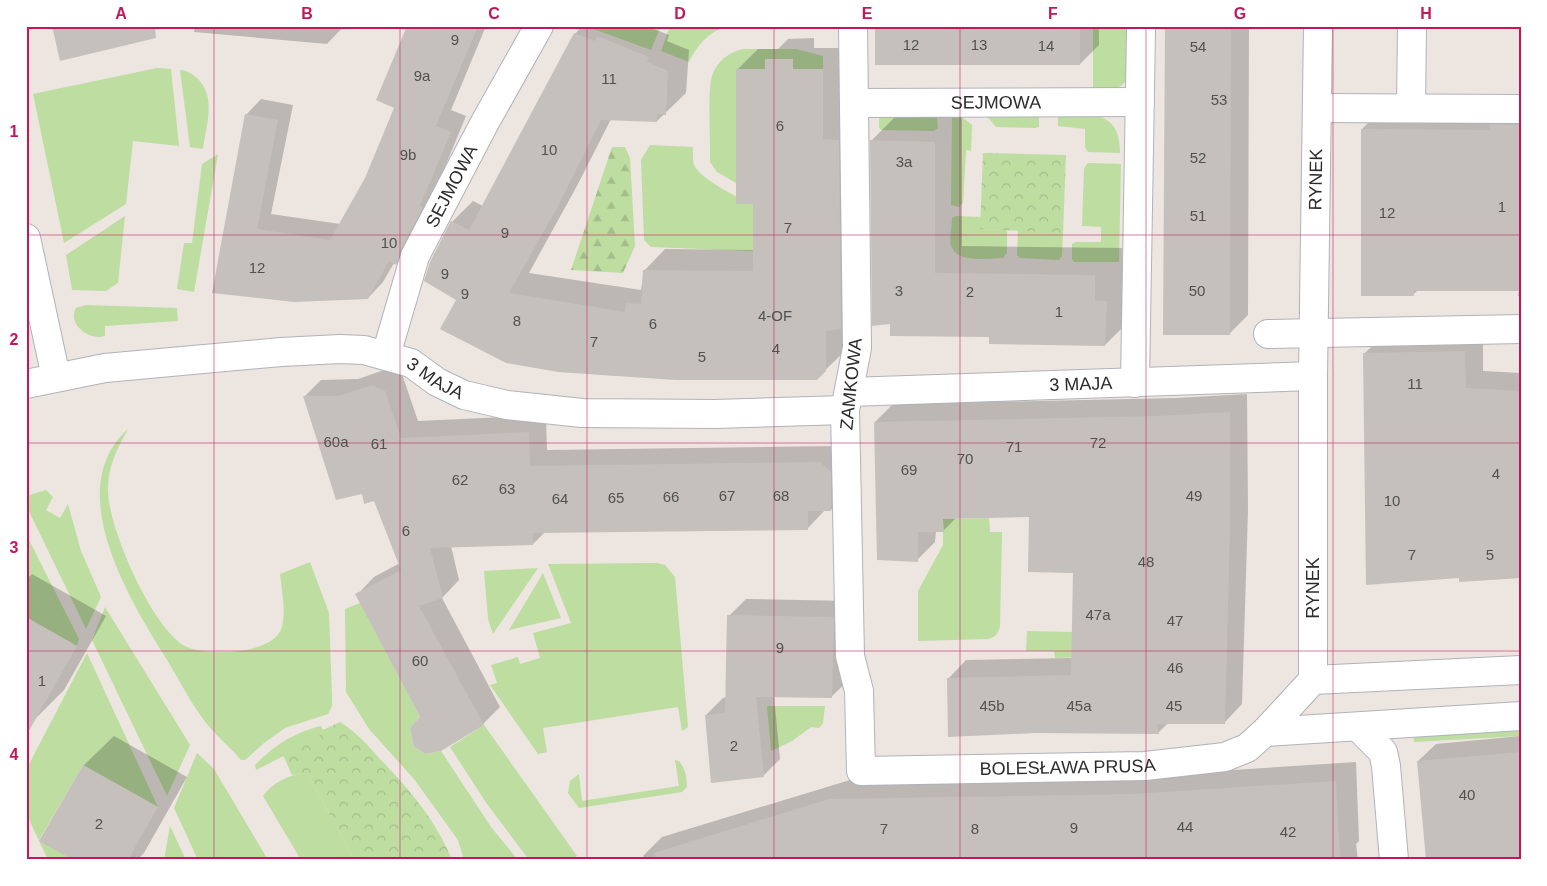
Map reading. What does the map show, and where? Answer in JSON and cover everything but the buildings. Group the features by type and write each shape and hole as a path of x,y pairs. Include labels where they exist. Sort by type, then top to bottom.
{"street":[{"name":"SEJMOWA","path":"386,355 415,256 484,124 540,26"},
{"name":"ZAMKOWA","path":"853,26 857,348 847,401 850,656 860,691 861,771"},
{"name":"RYNEK","path":"1313,680 1313,376 1318,26"},
{"path":"1411,108 1412,26"},
{"path":"1135,382 1141,30"},
{"name":"SEJMOWA","path":"854,103 1140,102"},
{"path":"1317,108 1521,109"},
{"path":"26,238 56,377"},
{"path":"1268,334 1521,329"},
{"name":"3 MAJA","path":"26,384 105,368 281,352 340,349 386,355 411,362 437,382 464,395 523,407 601,413 715,414 847,401 1135,382 1313,376"},
{"path":"1265,732 1313,680 1521,670"},
{"path":"1265,732 1521,716"},
{"path":"1358,727 1383,752 1386,766 1394,860"},
{"name":"BOLESŁAWA PRUSA","path":"861,771 1145,766 1225,757 1247,748 1265,732"}],"green space":[{"path":"585,26 661,26 651,50"},
{"path":"670,26 726,26 704,40 689,62 661,51"},
{"path":"1093,26 1132,26 1128,79 1116,88 1093,90"},
{"path":"743,49 796,49 823,56 823,69 793,69 793,59 765,59 765,69 736,69 736,183 717,172 710,162 710,94 712,76 717,66 728,55"},
{"path":"157,68 171,69 179,146 133,141 126,204 64,243 33,94"},
{"path":"180,70 187,71 197,78 207,94 209,112 203,149 190,147"},
{"path":"984,113 1035,114 1039,116 1039,127 996,127"},
{"path":"934,114 937,117 938,128 934,131 881,130 879,127 879,119 883,115"},
{"path":"954,114 958,114 972,125 971,151 966,150 963,203 959,207 951,205 952,117"},
{"path":"1062,114 1085,114 1103,118 1116,130 1120,153 1088,152 1085,147 1085,129 1058,126 1058,117"},
{"path":"650,145 693,147 693,162 699,172 721,188 753,204 753,251 651,247 644,240 641,160"},
{"path":"612,147 625,147 630,158 635,246 623,273 571,270"},
{"path":"983,153 1066,155 1063,233 980,229"},
{"path":"218,154 194,292 177,289 184,243 192,243 202,164"},
{"path":"1088,163 1121,164 1119,262 1074,262 1072,259 1072,244 1076,242 1101,242 1101,227 1082,226 1084,168"},
{"path":"125,216 118,283 106,291 72,290 66,255"},
{"path":"956,216 981,217 981,229 1007,230 1007,253 1003,258 974,259 966,258 954,252 950,236 952,218"},
{"path":"1018,230 1063,233 1062,256 1059,260 1020,258 1017,255"},
{"path":"86,305 177,308 178,321 105,326 105,336 92,336 81,330 74,320 76,308"},
{"path":"128,429 111,465 108,481 110,506 123,550 134,575 159,619 172,636 185,646 208,652 238,651 266,643 276,636 282,627 284,608 280,574 310,562 329,613 332,706 328,714 285,728 245,760 241,760 215,734 194,706 137,610 109,547 101,514 101,483 109,454"},
{"path":"46,490 53,497 46,510 60,518 68,504 81,551 101,597 86,629 26,505 26,496"},
{"path":"989,518 990,532 1002,532 1000,626 997,633 988,639 918,641 918,591 943,545 943,519"},
{"path":"26,534 79,639 77,646 26,617"},
{"path":"657,563 665,565 675,577 688,727 682,731 678,707 543,728 547,752 538,754 490,685 497,683 491,665 518,657 520,664 540,658 533,633 571,623 548,564"},
{"path":"538,568 493,634 488,619 484,571"},
{"path":"543,573 561,618 509,630"},
{"path":"360,603 420,717 410,728 414,747 426,754 441,751 491,827 518,860 464,860 458,840 414,779 369,729 346,692 345,609"},
{"path":"105,607 190,745 167,796 92,640"},
{"path":"1027,631 1072,632 1083,657 1055,658 1054,651 1026,651"},
{"path":"87,653 158,807 83,765 39,840 73,860 48,860 26,813 26,770"},
{"path":"767,706 825,706 823,723 819,728 811,727 792,741 771,751"},
{"path":"340,722 366,744 421,806 446,845 452,860 354,860 309,776 301,773 292,775 283,755 317,739 323,730"},
{"path":"484,725 577,856 572,860 529,860 485,801 450,747"},
{"path":"321,726 323,730 317,739 256,770 255,765 277,746 293,736"},
{"path":"1521,729 1521,736 1414,742 1413,734"},
{"path":"197,753 214,769 268,860 198,860 174,808"},
{"path":"675,760 679,761 686,776 687,787 682,792 579,808 568,793 570,781 579,774 582,801 679,786"},
{"path":"302,773 309,776 354,860 301,860 263,796 280,781"},
{"path":"170,826 186,860 164,860"}]}
